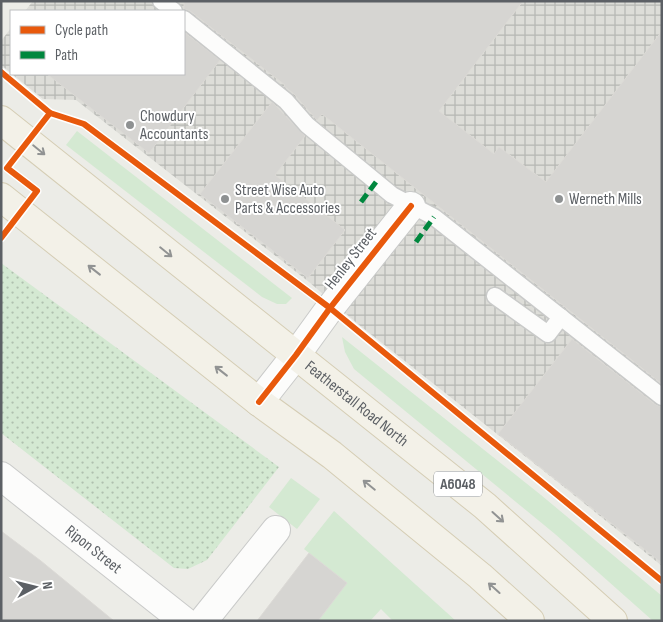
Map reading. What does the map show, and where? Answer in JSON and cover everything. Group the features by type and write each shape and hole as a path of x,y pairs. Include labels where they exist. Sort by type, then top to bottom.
{"main road":[{"name":"Featherstall Road North","path":"1,120 485,506 612,621"},
{"path":"1,197 259,402 332,455 480,576 530,621"}],"street":[{"name":"Henley Street","path":"259,402 411,206"},
{"name":"Ripon Street","path":"1,476 184,621"},
{"path":"203,621 276,530"}],"lane":[{"path":"161,1 173,10"},
{"path":"185,20 286,102 307,125 392,195 434,217 662,397"},
{"path":"495,296 548,334 561,317"}],"shaded area":[{"path":"33,1 662,1 662,566 358,324 309,282 76,100 43,99 13,75 185,75 185,10 26,10"},
{"path":"10,29 10,72 1,65 1,41"}],"green space":[{"path":"77,131 292,298 286,304 277,304 262,297 66,145"},
{"path":"1,263 279,467 207,560 188,569 174,568 1,433"},
{"path":"342,337 541,495 662,596 662,621 653,621 555,534 354,369 345,352"},
{"path":"291,478 320,499 297,529 269,507"},
{"path":"334,511 456,621 393,621 381,609 370,621 318,621 347,583 304,549"}],"building":[{"name":"Werneth Mills","path":"184,1 523,1 439,111 494,154 499,147 546,182 662,31 662,384 322,114 317,120 285,85 190,11 184,9"},
{"path":"185,33 220,60 149,153 48,75 185,75"},
{"path":"272,102 305,136 275,175 345,230 308,278 200,194"},
{"path":"572,339 656,405 662,407 662,563 498,434"},
{"path":"1,531 41,561 114,621 1,621"},
{"path":"309,553 347,583 318,621 257,621"}],"marked path":[{"path":"361,202 376,182"},
{"path":"416,242 434,217"}],"cycle path":[{"path":"1,72 50,113 84,124 330,308 662,581"},
{"path":"1,238 37,191 7,168 50,113"},
{"path":"259,402 411,206"}],"place":[{"name":"Chowdury Accountants","path":"130,125"},
{"name":"Street Wise Auto Parts & Accessories","path":"225,199"},
{"name":"Werneth Mills","path":"559,199"}]}
